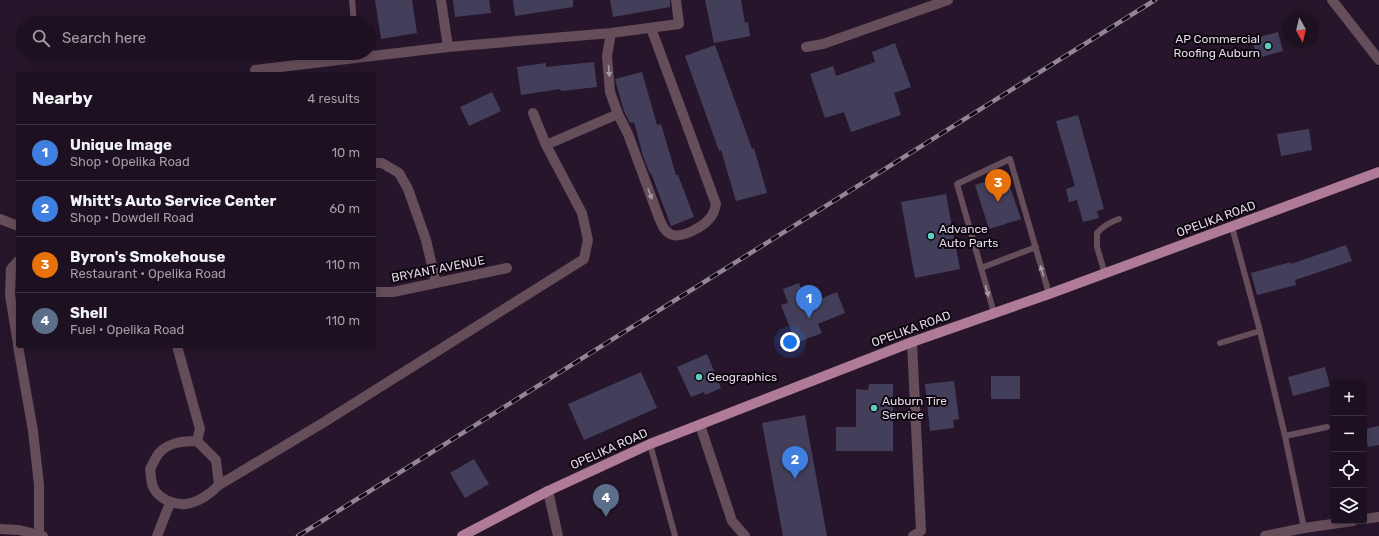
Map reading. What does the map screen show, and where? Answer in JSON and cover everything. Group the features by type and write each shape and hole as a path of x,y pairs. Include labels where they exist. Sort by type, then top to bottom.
{"main road":[{"name":"OPELIKA ROAD","path":"462,536 548,491 650,444 912,342 1105,274 1379,172"}],"street":[{"path":"441,0 448,47"},
{"path":"376,53 611,33 679,24 676,0"},
{"path":"806,47 823,44 948,0"},
{"path":"1332,0 1379,60"},
{"path":"611,33 607,56 610,92 618,114 628,134 664,229 673,235 684,234 692,231 709,220 713,214 716,204 651,28"},
{"path":"255,70 323,60"},
{"path":"219,485 216,460 197,441 171,445 160,452 150,469 153,488 161,497 170,503 190,504 208,495 219,485 326,421 584,259 588,240 582,212 546,145 533,113"},
{"path":"546,145 618,114"},
{"path":"376,163 382,163 399,173 408,189 426,240 436,283"},
{"path":"0,219 16,225"},
{"path":"16,263 11,269 10,295 16,332"},
{"name":"BRYANT AVENUE","path":"376,292 393,292 507,268"},
{"path":"912,342 917,534"},
{"path":"0,529 19,530 41,536 39,485 33,431 19,348"},
{"path":"178,348 200,428 197,441"},
{"path":"700,425 732,521 745,536"},
{"path":"548,491 558,536"},
{"path":"157,536 170,503"},
{"path":"1367,519 1379,517"},
{"path":"1265,536 1332,524"}],"lane":[{"path":"352,0 353,16"},
{"path":"994,313 957,184 1010,159 1049,294"},
{"path":"1105,274 1097,247 1097,233 1109,222 1119,219"},
{"path":"1232,227 1260,331 1304,528"},
{"path":"981,268 1036,247"},
{"path":"1220,343 1260,331"},
{"path":"1284,436 1327,427"},
{"path":"650,444 675,536"}],"building":[{"path":"375,0 412,0 417,33 381,39"},
{"path":"453,0 489,0 491,13 455,17"},
{"path":"513,0 573,0 573,7 515,16"},
{"path":"610,0 670,0 670,7 613,17"},
{"path":"705,0 741,0 745,23 748,22 750,36 714,43"},
{"name":"AP Commercial Roofing Auburn","path":"1278,32 1283,51 1257,58 1252,39"},
{"path":"895,43 911,87 894,93 901,115 851,132 844,112 825,118 810,74 833,66 836,76 875,62 872,52"},
{"path":"715,45 752,149 754,148 767,193 736,201 721,150 719,151 685,56"},
{"path":"594,62 597,87 561,91 560,89 521,95 517,67 546,63 546,67"},
{"path":"642,72 657,125 661,124 676,175 678,175 694,217 671,226 643,156 634,122 630,123 624,111 615,79"},
{"path":"492,92 501,111 469,126 460,107"},
{"path":"1078,115 1104,209 1097,211 1099,218 1083,222 1077,200 1069,202 1066,189 1075,186 1056,121"},
{"path":"1309,129 1312,150 1281,156 1277,134"},
{"path":"1006,175 1021,219 989,229 975,185"},
{"name":"Advance Auto Parts","path":"946,194 960,269 915,278 901,202"},
{"path":"1346,245 1352,261 1295,280 1296,285 1257,295 1251,273 1291,262 1291,264"},
{"path":"799,283 807,304 837,292 845,313 818,324 822,333 796,343 781,305 788,303 783,289"},
{"name":"Geographics","path":"707,354 721,388 705,395 704,392 691,397 677,367"},
{"path":"1325,367 1330,386 1293,396 1288,377"},
{"path":"641,372 657,408 584,440 568,404"},
{"path":"991,376 1020,376 1020,399 991,399"},
{"path":"954,381 959,419 953,420 954,428 930,431 925,384"},
{"name":"Auburn Tire Service","path":"869,384 893,384 893,451 836,451 836,427 856,427 856,389 868,390"},
{"path":"805,415 827,536 783,536 762,423"},
{"path":"1379,426 1379,445 1368,447 1367,428"},
{"path":"474,459 489,484 465,498 450,473"}],"railway":[{"path":"298,536 1155,0"}],"place":[{"name":"AP Commercial Roofing Auburn","path":"1268,46"},
{"name":"Byron's Smokehouse","path":"998,202"},
{"name":"Advance Auto Parts","path":"931,236"},
{"name":"Unique Image","path":"809,318"},
{"name":"Geographics","path":"699,377"},
{"name":"Auburn Tire Service","path":"874,408"},
{"name":"Whitt's Auto Service Center","path":"795,479"},
{"name":"Shell","path":"606,517"}]}
